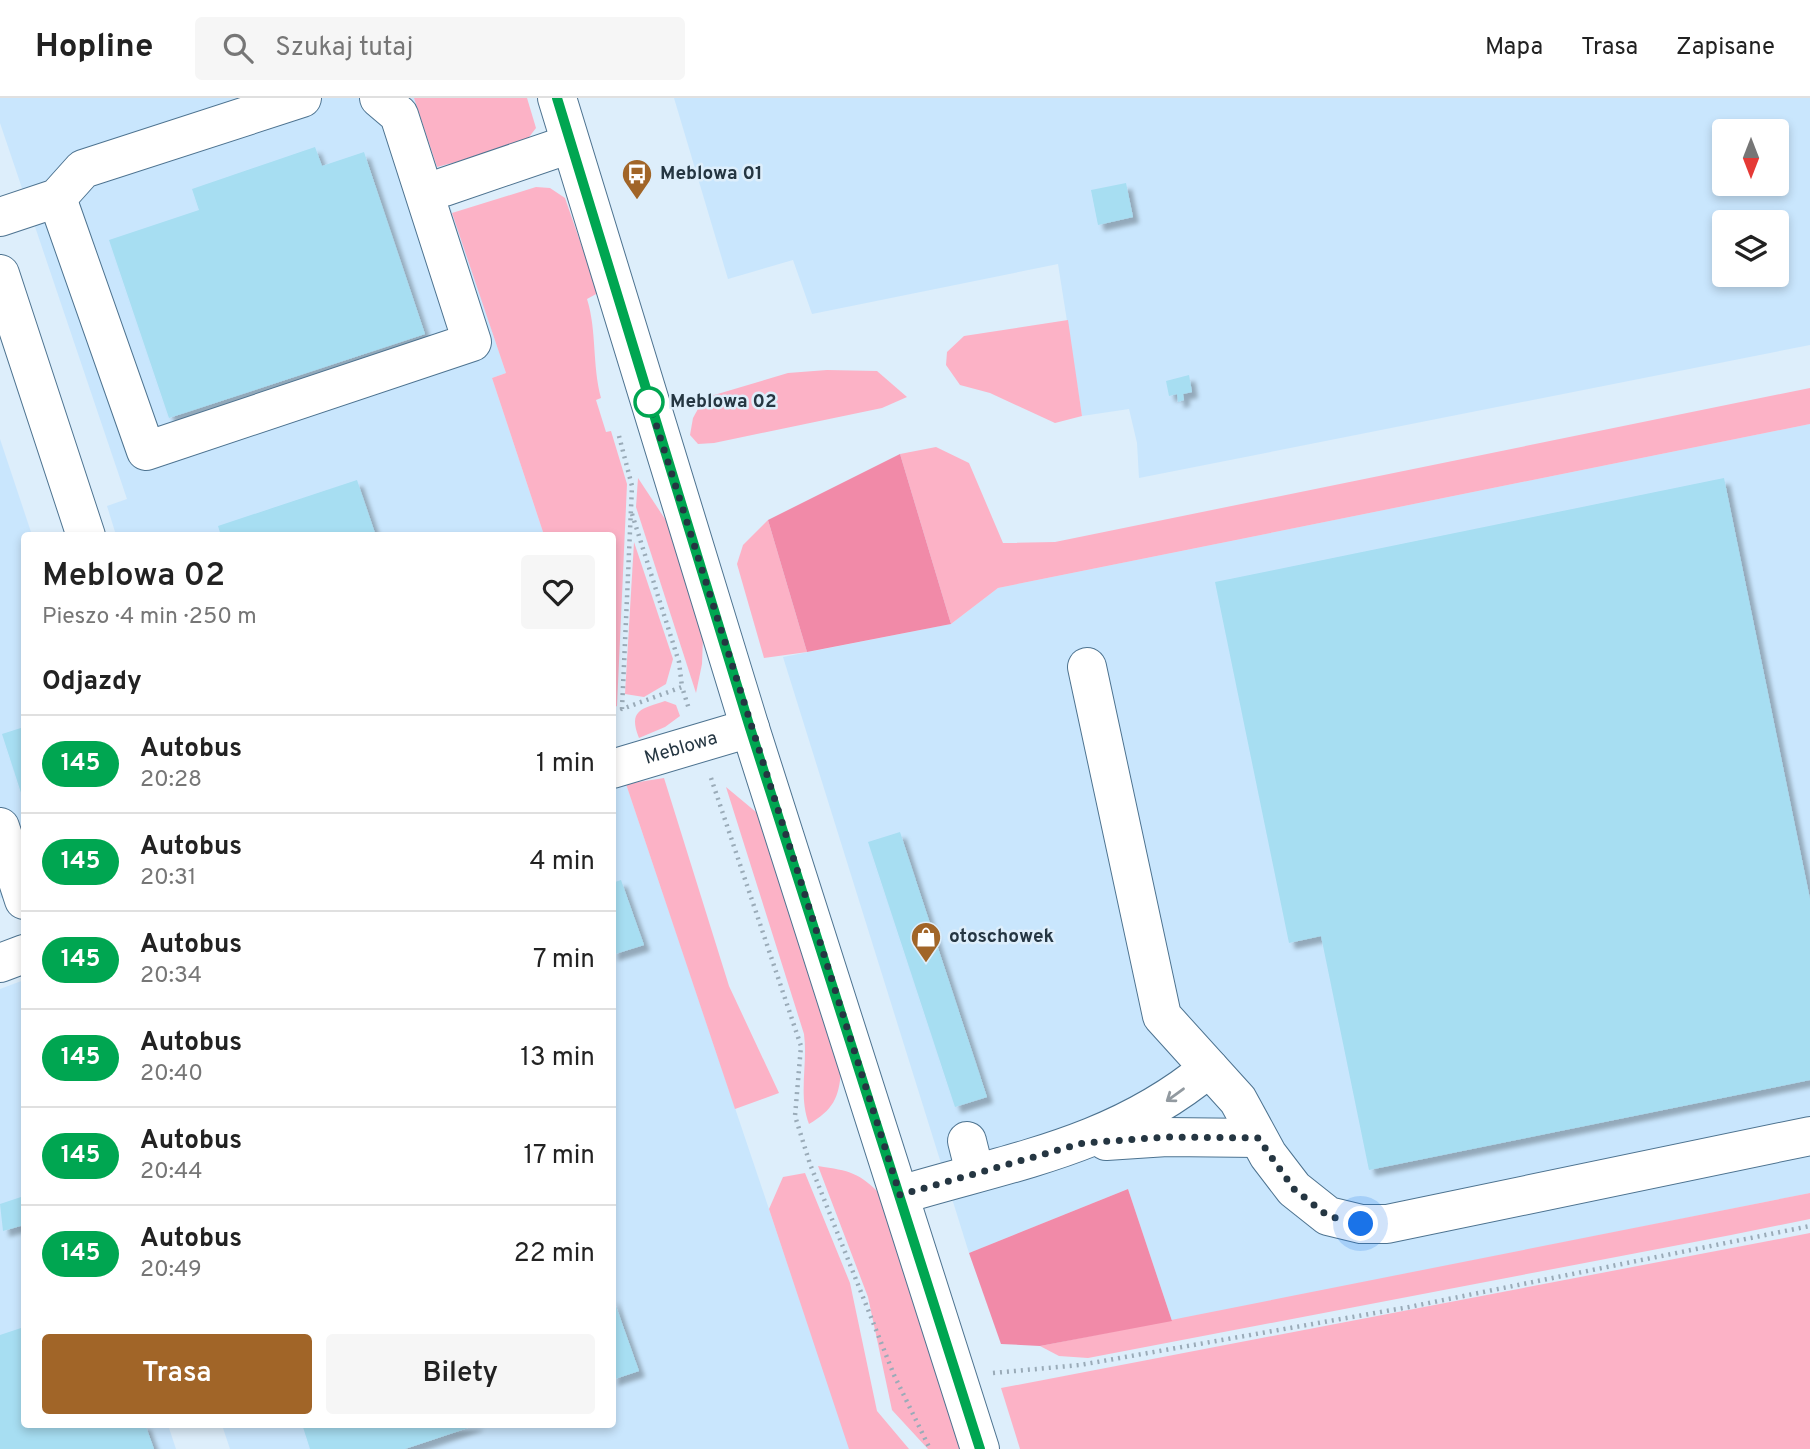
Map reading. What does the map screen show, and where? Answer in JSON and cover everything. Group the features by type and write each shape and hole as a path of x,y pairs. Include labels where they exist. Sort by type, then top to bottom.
{"street":[{"path":"0,217 57,198 83,169 302,98"},
{"path":"57,198 146,451 472,342 399,115 379,98"},
{"path":"557,98 750,728 980,1449"},
{"path":"444,187 570,144"},
{"path":"0,274 85,532"},
{"path":"1087,667 1162,1016 1238,1100 1258,1138 1294,1189 1328,1216 1361,1224 1387,1224 1810,1136"},
{"name":"Meblowa","path":"616,768 750,728"},
{"path":"0,827 21,891"},
{"path":"0,962 21,955"},
{"path":"1083,1143 1138,1119 1174,1097 1209,1068"},
{"path":"900,1195 971,1157 1083,1143 1214,1136 1258,1138"}],"path":[{"path":"631,510 679,662 682,687"},
{"path":"957,1377 1080,1364 1382,1312 1810,1226"}],"shaded area":[{"path":"0,98 414,98 506,373 492,378 543,532 115,532 107,506 127,499 0,123"},
{"path":"414,98 527,98 536,128 526,141 517,146 437,167"},
{"path":"674,98 1810,98 1810,345 1139,478 1137,443 1129,409 1082,416 1058,264 812,314 793,260 728,279"},
{"path":"536,187 550,188 565,198 598,293 587,299 601,398 596,400 606,432 611,431 627,484 616,706 616,532 543,532 492,378 506,373 452,213"},
{"path":"1068,320 1082,416 1055,423 990,393 960,385 946,365 947,352 964,336"},
{"path":"827,370 877,371 907,397 882,408 714,443 698,444 690,435 693,418 704,398 788,373"},
{"path":"1810,388 1810,424 998,588 951,624 900,454 936,447 969,463 1003,543 1055,542"},
{"path":"1810,424 1810,1193 1172,1321 1128,1189 969,1253 783,657 951,624 998,588"},
{"path":"0,439 31,532 21,532 21,891 0,898"},
{"path":"900,454 951,624 807,652 768,520"},
{"path":"638,478 667,522 703,637 702,664 696,693 636,507"},
{"path":"768,520 807,652 764,658 737,564 743,545"},
{"path":"634,542 673,659 666,684 644,697 625,694"},
{"path":"665,701 676,705 680,716 665,727 639,738 636,716 643,709"},
{"path":"664,778 729,986 779,1093 735,1109 626,784"},
{"path":"626,784 812,1337 864,1449 230,1449 223,1428 616,1428 616,788"},
{"path":"726,787 762,817 841,1071 839,1089 833,1102 824,1114 809,1124 804,1102 804,1034"},
{"path":"21,981 21,1428 169,1428 176,1449 0,1449 0,989"},
{"path":"818,1166 853,1174 882,1196 961,1449 928,1449 892,1410 868,1297"},
{"path":"805,1173 850,1283 877,1411 909,1449 849,1449 769,1209 783,1177"},
{"path":"1128,1189 1172,1321 1040,1346 1001,1344 969,1253"},
{"path":"1810,1193 1810,1219 1731,1235 1088,1358 1059,1356 1040,1346"},
{"path":"1810,1233 1810,1449 1020,1449 1001,1388"}],"building":[{"path":"315,147 322,166 364,152 425,334 169,418 109,240 199,210 192,189"},
{"path":"1126,183 1133,217 1098,225 1091,190"},
{"path":"1189,375 1192,392 1183,394 1184,400 1178,402 1177,394 1169,396 1166,381"},
{"path":"1724,478 1810,899 1810,1080 1369,1170 1321,936 1289,943 1215,582"},
{"path":"357,480 375,532 220,532 218,526"},
{"path":"21,728 21,793 2,734"},
{"path":"900,832 987,1097 955,1107 868,842"},
{"path":"621,880 644,945 616,954 616,882"},
{"path":"21,1197 21,1226 3,1231 0,1204"},
{"path":"616,1306 639,1371 616,1379"},
{"path":"21,1328 21,1428 146,1428 154,1449 0,1449 0,1335"},
{"path":"303,1428 468,1428 405,1449 310,1449"}],"bus line":[{"name":"145","path":"557,98 750,728 980,1449"}],"place":[{"name":"Meblowa 01","path":"637,201"},
{"name":"Meblowa 02","path":"649,402"},
{"name":"otoschowek","path":"926,964"}],"route":[{"path":"649,402 900,1195 1083,1143 1167,1137 1258,1138 1268,1156 1294,1189 1328,1216 1361,1224"}]}
